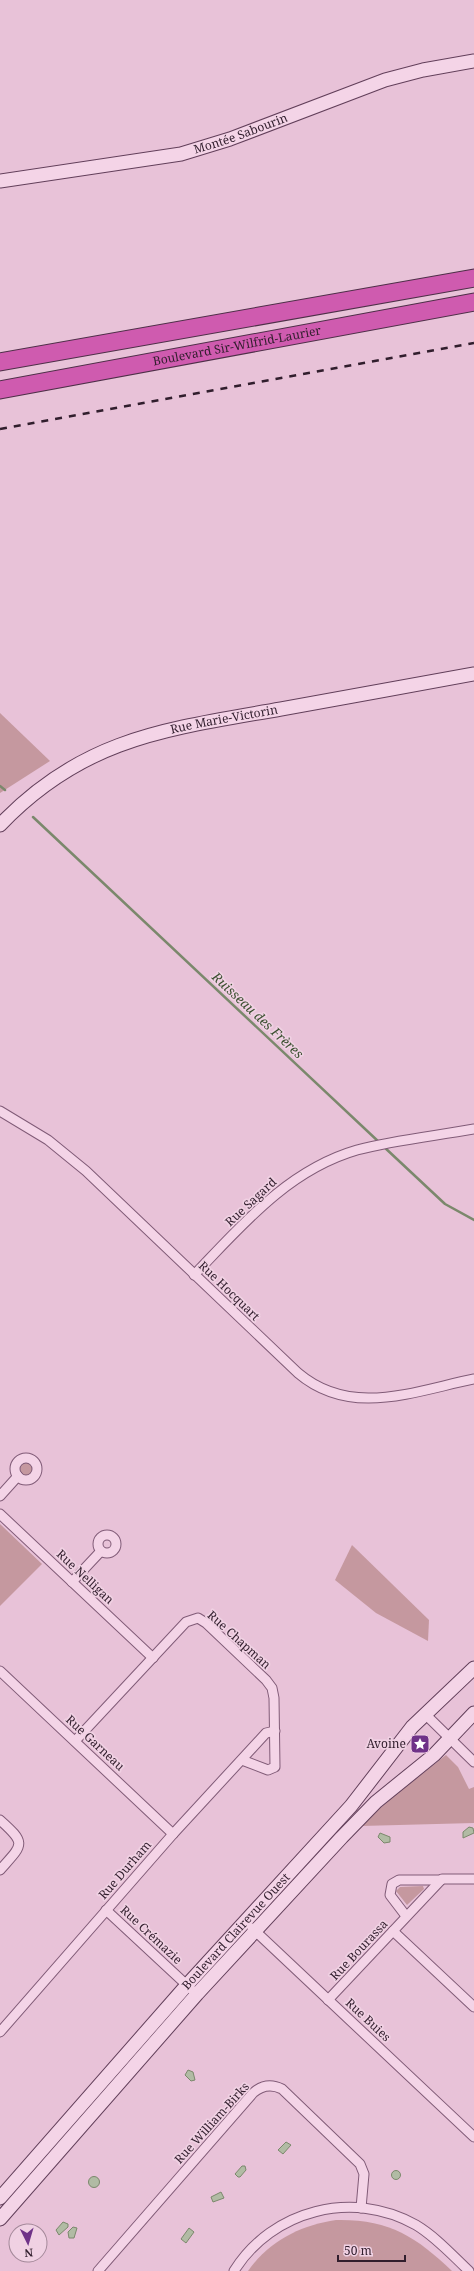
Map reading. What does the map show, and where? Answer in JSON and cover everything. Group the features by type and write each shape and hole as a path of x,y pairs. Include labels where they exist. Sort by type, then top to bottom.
{"highway":[{"path":"0,362 474,278"},
{"name":"Boulevard Sir-Wilfrid-Laurier","path":"0,390 474,302"}],"street":[{"name":"Montée Sabourin","path":"0,181 180,154 230,139 385,80 474,61"},
{"name":"Rue Marie-Victorin","path":"0,825 31,796 68,770 98,752 131,740 176,728 474,674"},
{"name":"Rue Hocquart","path":"0,1111 61,1150 298,1373 328,1392 349,1398 370,1400 474,1379"},
{"name":"Rue Sagard","path":"194,1275 263,1204 289,1183 322,1163 357,1150 474,1129"},
{"path":"0,1496 18,1476"},
{"name":"Rue Nelligan","path":"0,1514 153,1658"},
{"path":"72,1582 101,1551"},
{"name":"Rue Chapman","path":"75,1741 188,1621 195,1618 203,1620 270,1685 274,1694 276,1764 273,1769 249,1764 242,1760"},
{"name":"Boulevard Clairevue Ouest","path":"0,2198 187,1985 356,1801 398,1744 425,1714 474,1668"},
{"name":"Rue Garneau","path":"0,1671 173,1834"},
{"name":"Boulevard Clairevue Ouest","path":"0,2219 197,1994 367,1811 425,1764 451,1740 474,1712"},
{"path":"425,1714 474,1762"},
{"name":"Rue Durham","path":"0,2032 173,1834 266,1733 275,1732"},
{"path":"0,1820 15,1833 19,1842 16,1852 0,1870"},
{"path":"406,1916 390,1894 392,1884 399,1880 474,1879"},
{"name":"Rue Bourassa","path":"328,2000 441,1880"},
{"name":"Rue Crémazie","path":"106,1910 197,1994"},
{"name":"Rue Buies","path":"245,1921 474,2137"},
{"path":"393,1931 474,2007"},
{"name":"Rue William-Birks","path":"98,2271 253,2093 264,2086 273,2086 282,2089 360,2164 364,2174 361,2208"},
{"path":"234,2271 256,2244 284,2224 299,2216 324,2210 361,2208 392,2214 415,2225 470,2268"}],"shaded area":[{"path":"0,713 50,761 0,793"},
{"path":"24,1462 30,1462 34,1466 34,1472 30,1476 24,1476 20,1472 20,1466"},
{"path":"0,1524 42,1564 0,1606"},
{"path":"352,1545 429,1620 428,1641 376,1613 335,1580"},
{"path":"446,1755 458,1767 469,1789 474,1787 474,1823 361,1826 389,1800"},
{"path":"469,1827 473,1828 474,1833 463,1838 463,1832"},
{"path":"380,1833 390,1837 390,1842 384,1843 378,1837"},
{"path":"423,1886 424,1889 407,1905 396,1891 400,1887"},
{"path":"188,2070 193,2072 195,2080 191,2081 185,2075"},
{"path":"286,2142 291,2145 283,2154 278,2150"},
{"path":"242,2166 245,2166 246,2170 240,2177 238,2177 235,2174"},
{"path":"396,2170 401,2175 396,2180 391,2175"},
{"path":"92,2177 96,2177 98,2178 98,2186 92,2187 89,2184 89,2180"},
{"path":"221,2192 224,2198 213,2202 211,2197"},
{"path":"336,2220 355,2220 371,2223 386,2226 400,2232 426,2248 452,2271 248,2271 256,2260 266,2251 287,2236 310,2226"},
{"path":"63,2222 68,2224 68,2227 59,2235 56,2230"},
{"path":"73,2227 77,2228 74,2238 69,2238 68,2232"},
{"path":"189,2228 194,2232 186,2243 181,2239"}],"waterway":[{"name":"Ruisseau des Frères","path":"0,786 5,790"},
{"name":"Ruisseau des Frères","path":"33,817 380,1143"},
{"name":"Ruisseau des Frères","path":"383,1146 445,1204 474,1220"}],"railway":[{"path":"0,429 474,343"}],"place":[{"name":"Avoine","path":"420,1744"}]}
